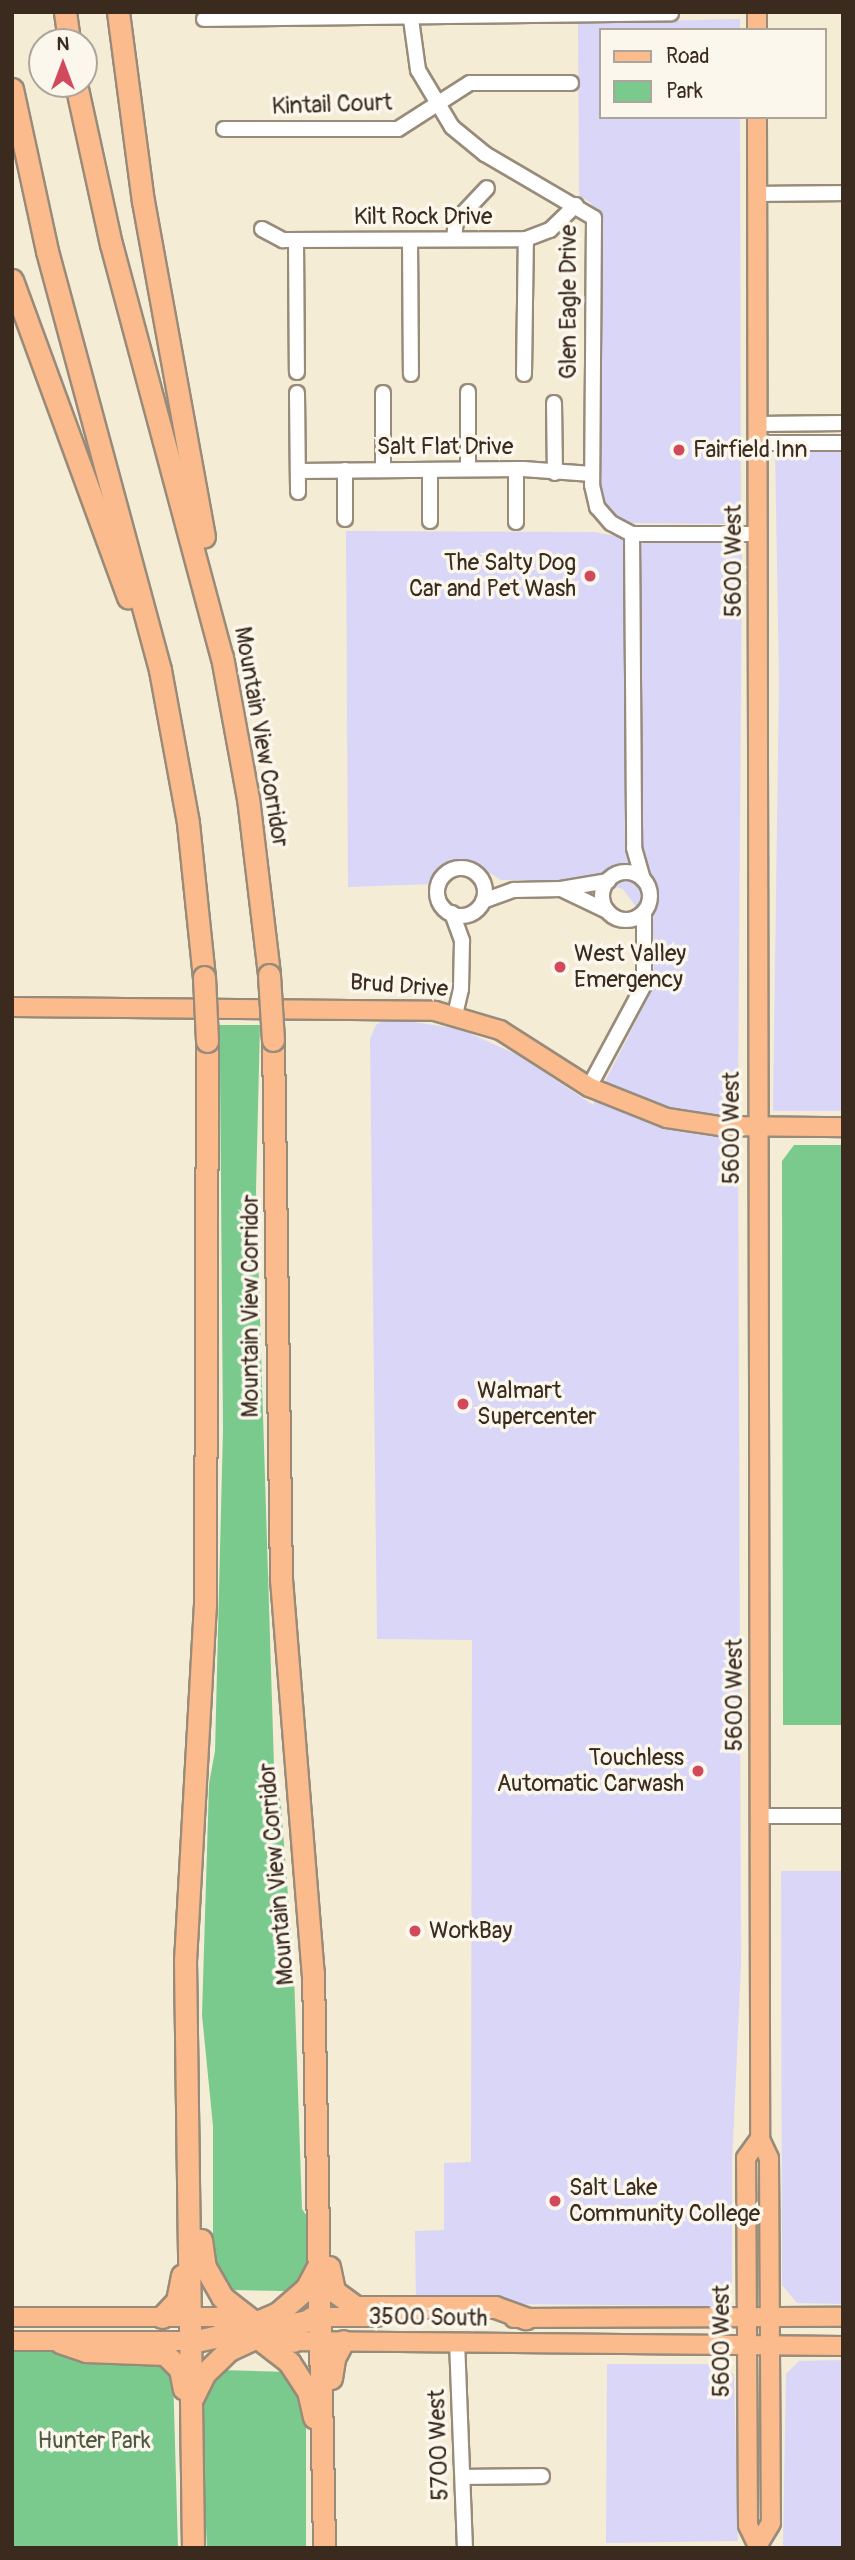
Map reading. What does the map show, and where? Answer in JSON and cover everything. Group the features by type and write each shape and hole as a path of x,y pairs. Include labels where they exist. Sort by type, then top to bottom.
{"highway":[{"path":"118,12 141,189 203,526 216,629"},
{"name":"Mountain View Corridor","path":"12,89 47,251 157,659 181,778 200,922 207,1041 205,1606 186,1926 185,2018 188,2070 193,2548"},
{"name":"Mountain View Corridor","path":"79,98 111,244 216,629 248,798 269,975 273,1040 281,1579 313,1973 321,2317 332,2341 324,2548"},
{"path":"12,280 135,620 162,726 200,922"},
{"path":"162,2317 177,2301 182,2279 179,2077 185,2018"},
{"path":"188,2070 198,2104 203,2258 222,2297 295,2369 311,2398 316,2519 324,2548"},
{"path":"318,2102 327,2142 329,2280 338,2297 356,2306 495,2307 526,2318"},
{"path":"192,2400 215,2361 303,2292 321,2259"},
{"path":"219,2317 295,2341"},
{"path":"191,2342 321,2317"},
{"path":"332,2341 332,2548"},
{"path":"60,2342 86,2351 159,2352 177,2365 184,2385 193,2548"}],"main road":[{"name":"5600 West","path":"757,119 760,2139 769,2158 771,2523 759,2546"},
{"name":"Brud Drive","path":"12,1007 385,1007 454,1014 512,1036 589,1087 667,1118 757,1127 843,1127"},
{"name":"5600 West","path":"759,2546 748,2525 746,2158 760,2139"},
{"path":"12,2317 219,2317"},
{"name":"3500 South","path":"321,2317 843,2317"},
{"path":"12,2341 191,2342"},
{"name":"3500 South","path":"295,2341 457,2341 525,2346 843,2346"}],"street":[{"path":"204,19 475,13 671,13"},
{"name":"Glen Eagle Drive","path":"410,16 418,70 436,105 473,146 590,212 595,223 592,474 597,507 611,523 632,534"},
{"name":"Kintail Court","path":"224,130 398,129 470,83 571,83"},
{"path":"454,239 456,221 487,188"},
{"path":"758,194 843,193"},
{"name":"Kilt Rock Drive","path":"262,229 279,240 526,239 550,230 576,205"},
{"path":"524,374 526,239"},
{"path":"296,240 297,372"},
{"path":"410,240 411,374"},
{"path":"468,392 468,469"},
{"path":"297,393 298,492"},
{"path":"383,393 383,470"},
{"path":"554,403 555,474"},
{"path":"758,424 843,423"},
{"path":"758,443 843,443"},
{"path":"516,469 516,522"},
{"name":"Salt Flat Drive","path":"298,471 516,469 555,474 592,474"},
{"path":"345,470 345,519"},
{"path":"430,470 430,521"},
{"path":"637,916 650,896 634,848 632,534 758,534"},
{"path":"609,913 603,897 634,848"},
{"path":"462,941 452,913 439,899 443,877 461,868 482,880 514,890"},
{"path":"454,1014 462,981 462,941 470,914 483,901 514,890 561,889 631,873 643,880"},
{"path":"482,880 483,901"},
{"path":"561,889 590,899 609,913 637,916"},
{"path":"452,913 470,914"},
{"path":"589,1087 643,989 646,938 637,916"},
{"path":"760,1816 843,1816"},
{"name":"5700 West","path":"457,2341 465,2477 465,2548"},
{"path":"465,2477 541,2476"}],"shaded area":[{"path":"740,19 740,28 600,28 600,119 740,119 741,514 729,524 627,523 611,516 598,493 600,218 590,202 579,196 578,23"},
{"path":"843,448 843,1111 773,1111 779,680 775,449"},
{"path":"346,531 594,532 654,543 732,543 742,554 738,1103 741,1966 732,2163 732,2287 725,2301 714,2306 416,2303 415,2231 444,2230 444,2163 471,2162 472,1640 377,1639 370,1039 376,1025 387,1018 460,1029 518,1055 593,1105 652,990 655,944 650,926 623,889 590,880 501,880 471,861 447,863 432,884 348,887"},
{"path":"781,1871 843,1871 843,2304 797,2303 782,2285"},
{"path":"843,2360 843,2548 783,2548 786,2374 799,2361"},
{"path":"607,2364 716,2364 734,2374 738,2541 606,2543"}],"green space":[{"path":"215,1025 260,1025 256,1190 274,1766 281,1805 294,1974 302,2209 311,2222 305,2272 291,2290 284,2291 227,2290 206,2237 213,2233 213,2126 202,2015 209,1784 215,1751 223,1430 220,1068 215,1061"},
{"path":"794,1145 843,1145 843,1725 783,1725 782,1161"},
{"name":"Hunter Park","path":"34,2348 69,2355 153,2355 173,2374 178,2548 12,2548 12,2349"},
{"path":"221,2370 289,2372 306,2408 306,2548 207,2548 200,2399 210,2376"}],"place":[{"name":"Fairfield Inn","path":"679,450"},
{"name":"The Salty Dog Car and Pet Wash","path":"590,576"},
{"name":"West Valley Emergency","path":"560,967"},
{"name":"Walmart Supercenter","path":"463,1404"},
{"name":"Touchless Automatic Carwash","path":"698,1771"},
{"name":"WorkBay","path":"415,1931"},
{"name":"Salt Lake Community College","path":"555,2201"}]}
